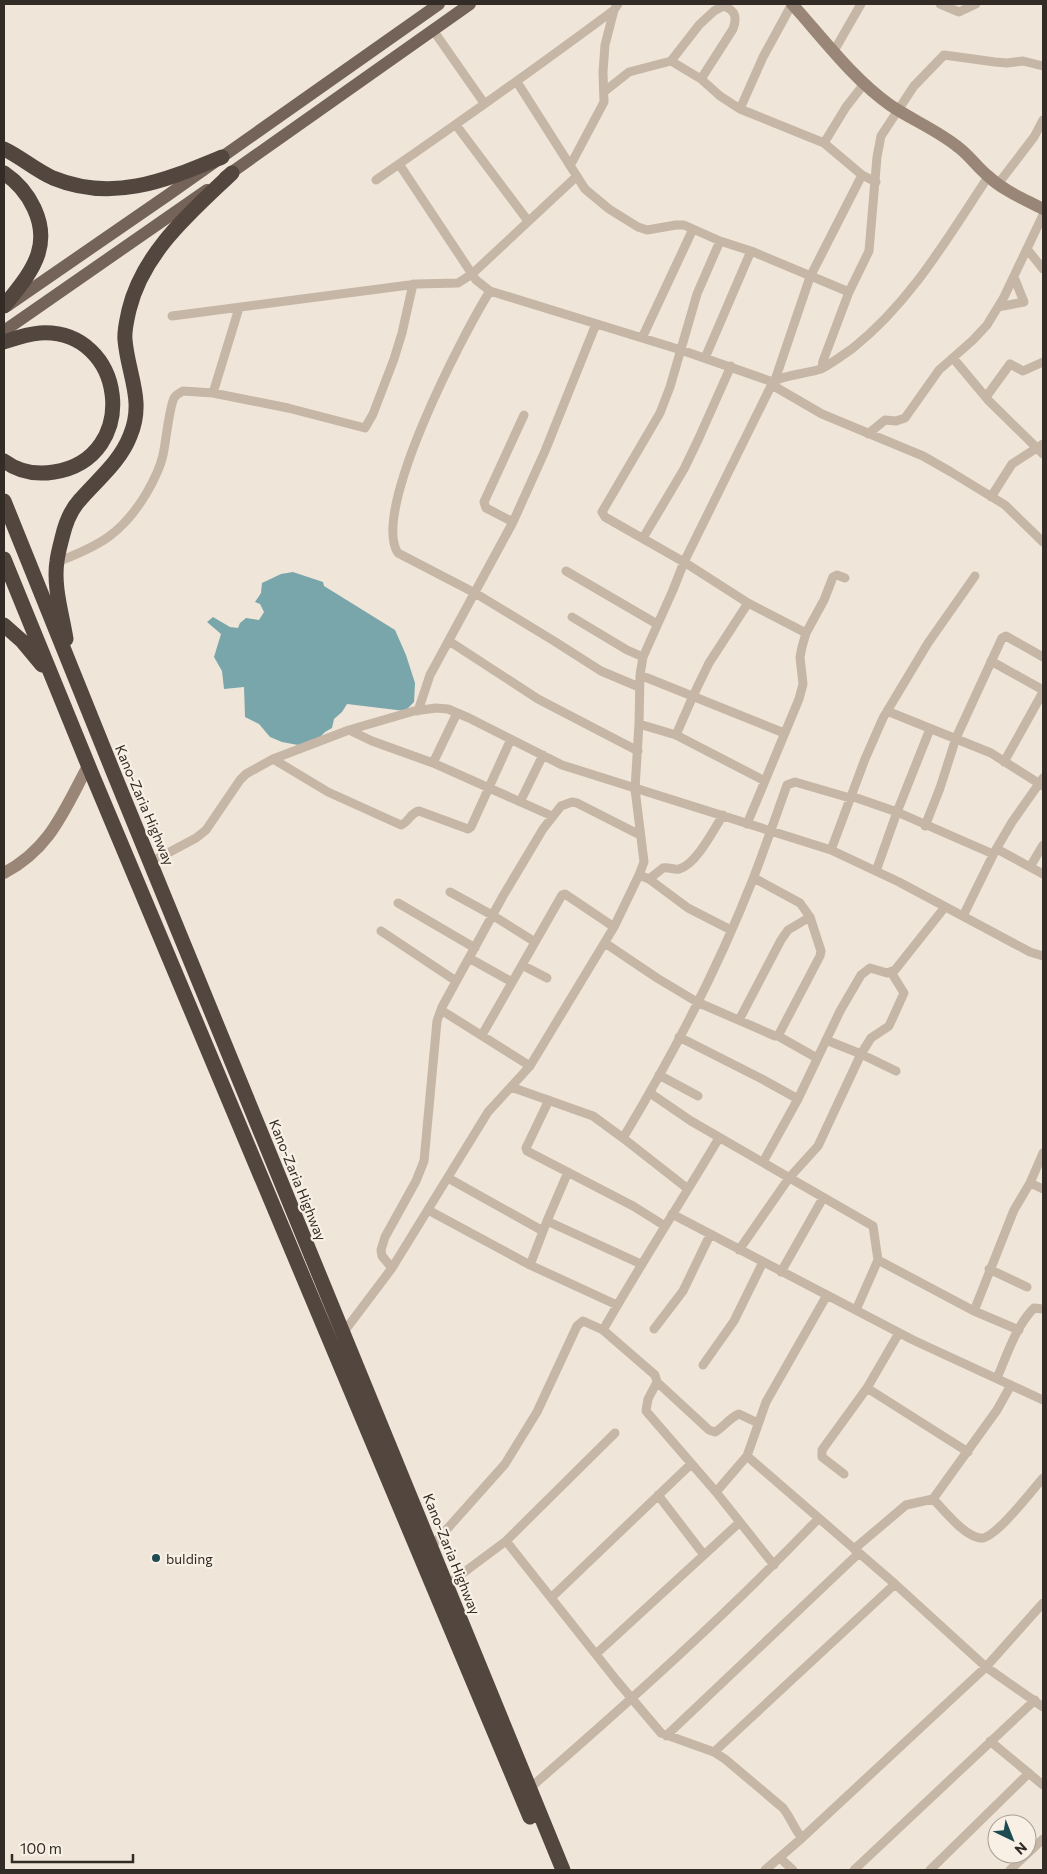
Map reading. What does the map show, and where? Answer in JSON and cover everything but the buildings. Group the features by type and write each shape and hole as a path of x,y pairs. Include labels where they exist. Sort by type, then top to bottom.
{"highway":[{"path":"4,149 51,177 79,187 100,189 122,189 162,180 222,157"},
{"path":"4,173 19,184 29,198 37,215 40,237 38,254 31,268 19,288 4,307"},
{"path":"70,665 56,580 57,562 65,526 74,507 122,453 131,435 137,400 125,340 126,326 133,296 148,263 170,235 232,173"},
{"path":"4,342 26,335 42,333 70,338 82,344 105,368 112,389 114,409 110,428 100,446 84,461 64,471 42,474 21,470 4,461"},
{"name":"Kano-Zaria Highway","path":"4,501 563,1870"},
{"name":"Kano-Zaria Highway","path":"4,559 88,766 553,1870"},
{"path":"4,625 22,641 52,676"}],"main road":[{"path":"4,307 222,157 439,4"},
{"path":"4,331 232,173 470,4"}],"street":[{"path":"740,109 763,57 792,4 864,84 898,110 939,133 959,148 993,180 1043,209"},
{"path":"834,51 862,4"},
{"path":"940,4 959,12 976,4"},
{"path":"605,91 630,72 671,61 699,25 723,6 729,8 734,13 736,20 733,29 701,79"},
{"path":"376,180 456,125 484,103 517,82 616,7"},
{"path":"570,166 604,102 603,72 605,45 616,7"},
{"path":"433,30 484,103"},
{"path":"822,368 848,292 869,251 877,157 881,136 914,86 944,55 1007,63 1023,61 1043,66"},
{"path":"671,61 701,79 720,96 740,109 824,144 862,174 876,182"},
{"path":"517,82 585,189 608,210 638,227 653,230 676,225 693,228 720,241 751,251 848,292"},
{"path":"824,144 846,107 864,84"},
{"path":"773,382 822,368 853,347 904,298 993,180 1034,137 1043,120"},
{"path":"456,125 528,221"},
{"path":"399,164 476,280 490,291 731,366 773,382 822,414 923,456 1006,506 1043,542"},
{"path":"343,1333 392,1268 488,1112 530,1066 614,928 639,874 644,862 644,851 640,835 635,789 640,724 638,687 643,657 684,562 773,382 810,277 862,174"},
{"path":"172,316 413,284 458,283 472,274 577,176"},
{"path":"868,434 885,420 896,421 905,418 934,376 987,325 1014,277 1043,215"},
{"path":"642,338 693,228"},
{"path":"720,241 697,294 670,387 660,413 602,512 605,517 684,562 748,603 806,633"},
{"path":"1027,249 1043,269"},
{"path":"706,358 751,251"},
{"path":"998,306 1024,302 1014,277"},
{"path":"57,562 90,548 111,535 124,525 134,513 154,480 162,458 174,399 177,394 183,391 213,393 288,408 365,428 373,414 400,342 413,284"},
{"path":"490,291 456,352 410,458 402,480 392,534 393,542 398,553 474,594 602,672 638,687"},
{"path":"213,393 239,308"},
{"path":"418,711 430,676 513,522 545,451 596,324"},
{"path":"952,358 986,397 1041,449 1017,459 991,497"},
{"path":"986,397 1010,364 1023,371 1043,362"},
{"path":"643,538 684,469 731,366"},
{"path":"513,522 486,508 484,502 524,415"},
{"path":"566,571 657,624"},
{"path":"748,824 802,692 800,657 806,633 824,600 833,577 837,575 845,578"},
{"path":"832,850 877,730 928,643 975,576"},
{"path":"676,735 716,651 748,603"},
{"path":"572,617 627,650 643,657"},
{"path":"925,826 940,788 956,738 1004,636 1043,657"},
{"path":"448,641 538,699 638,751"},
{"path":"991,661 1043,691 1004,762"},
{"path":"640,675 784,733"},
{"path":"151,862 196,838 206,830 240,780 246,774 273,759 349,730 418,711 436,708 448,709 562,765 832,850 1030,952 1043,956"},
{"path":"887,711 991,753 1042,783 1012,822 995,851 963,916"},
{"path":"433,763 457,713"},
{"path":"640,724 676,735 765,781"},
{"path":"876,871 930,729"},
{"path":"349,730 372,741 433,763 552,816"},
{"path":"273,759 328,792 401,825 406,822 411,814 419,810 470,828 511,739"},
{"path":"520,802 542,755"},
{"path":"4,873 30,857 47,839 58,823 88,766"},
{"path":"623,1138 650,1093 697,1002 731,930 754,878 770,831 788,785 791,782 851,797 897,812 925,826 995,851 1043,874"},
{"path":"392,1268 382,1256 381,1250 385,1238 416,1181 424,1161 437,1021 456,981 515,874 552,816 561,806 572,802 640,835"},
{"path":"649,879 663,868 677,869 690,863 723,815"},
{"path":"1030,867 1043,845"},
{"path":"639,874 649,879 688,908 731,930"},
{"path":"754,878 800,904 810,917 821,951 778,1036"},
{"path":"450,892 535,942"},
{"path":"482,1035 562,895 565,894 614,928"},
{"path":"398,903 475,948"},
{"path":"763,1162 862,975 870,968 887,973 892,972 945,907"},
{"path":"739,1020 788,930 810,917"},
{"path":"381,931 456,981"},
{"path":"605,943 697,1002 778,1036 817,1058"},
{"path":"470,958 512,982"},
{"path":"522,965 547,978"},
{"path":"739,1250 789,1178 818,1146 861,1054 871,1038 889,1026 904,996 904,991 892,972"},
{"path":"441,1010 530,1066"},
{"path":"679,1037 798,1099"},
{"path":"826,1040 896,1071"},
{"path":"659,1075 698,1096"},
{"path":"511,1087 593,1116 688,1189"},
{"path":"650,1093 719,1138 873,1226 878,1260 856,1310"},
{"path":"549,1100 526,1148 530,1153 633,1206 665,1226"},
{"path":"603,1330 640,1264 719,1138"},
{"path":"974,1311 1014,1210 1030,1183 1043,1153"},
{"path":"530,1265 568,1172"},
{"path":"448,1178 543,1231"},
{"path":"1030,1183 1043,1188"},
{"path":"781,1272 823,1198"},
{"path":"428,1210 530,1265 617,1305"},
{"path":"672,1214 899,1332 1043,1400"},
{"path":"547,1221 640,1264"},
{"path":"654,1329 684,1291 710,1235"},
{"path":"878,1260 974,1311 1019,1330"},
{"path":"703,1365 734,1321 763,1262"},
{"path":"989,1270 1027,1287"},
{"path":"716,1492 747,1456 766,1402 827,1295"},
{"path":"997,1378 1019,1330 1034,1308 1043,1308"},
{"path":"431,1547 505,1464 537,1412 577,1326 583,1321 603,1330 655,1375 657,1382 709,1430 715,1432 721,1429 730,1419 739,1414 758,1423"},
{"path":"844,1474 822,1457 822,1450 867,1388 899,1332"},
{"path":"657,1382 648,1399 646,1411 716,1492 774,1565"},
{"path":"666,1736 856,1551 906,1505 933,1499 997,1410 1011,1385"},
{"path":"867,1388 968,1452"},
{"path":"446,1585 506,1541 615,1433"},
{"path":"747,1456 895,1584 986,1666 1043,1707"},
{"path":"552,1598 691,1464"},
{"path":"933,1499 952,1520 971,1535 982,1539 990,1536 1004,1523 1043,1478"},
{"path":"658,1495 704,1555"},
{"path":"530,1788 632,1699 774,1565 818,1519"},
{"path":"596,1654 740,1522"},
{"path":"506,1541 661,1733 714,1752 725,1759 783,1808 795,1831 802,1838"},
{"path":"714,1752 895,1584"},
{"path":"765,1870 802,1838 986,1666 1042,1608"},
{"path":"861,1868 990,1741 1035,1700"},
{"path":"990,1741 1043,1786"},
{"path":"930,1870 1029,1773"},
{"path":"1010,1870 1043,1839"},
{"path":"780,1858 793,1870"}],"water":[{"path":"293,572 323,582 324,586 395,630 415,683 414,702 405,711 347,704 334,719 332,728 318,739 298,745 282,742 270,737 259,724 245,717 244,687 224,689 222,671 214,657 221,634 207,622 213,617 230,627 238,628 240,623 246,618 259,620 264,612 260,604 255,602 261,593 262,583 281,574"}],"place":[{"name":"bulding","path":"156,1558"}]}
